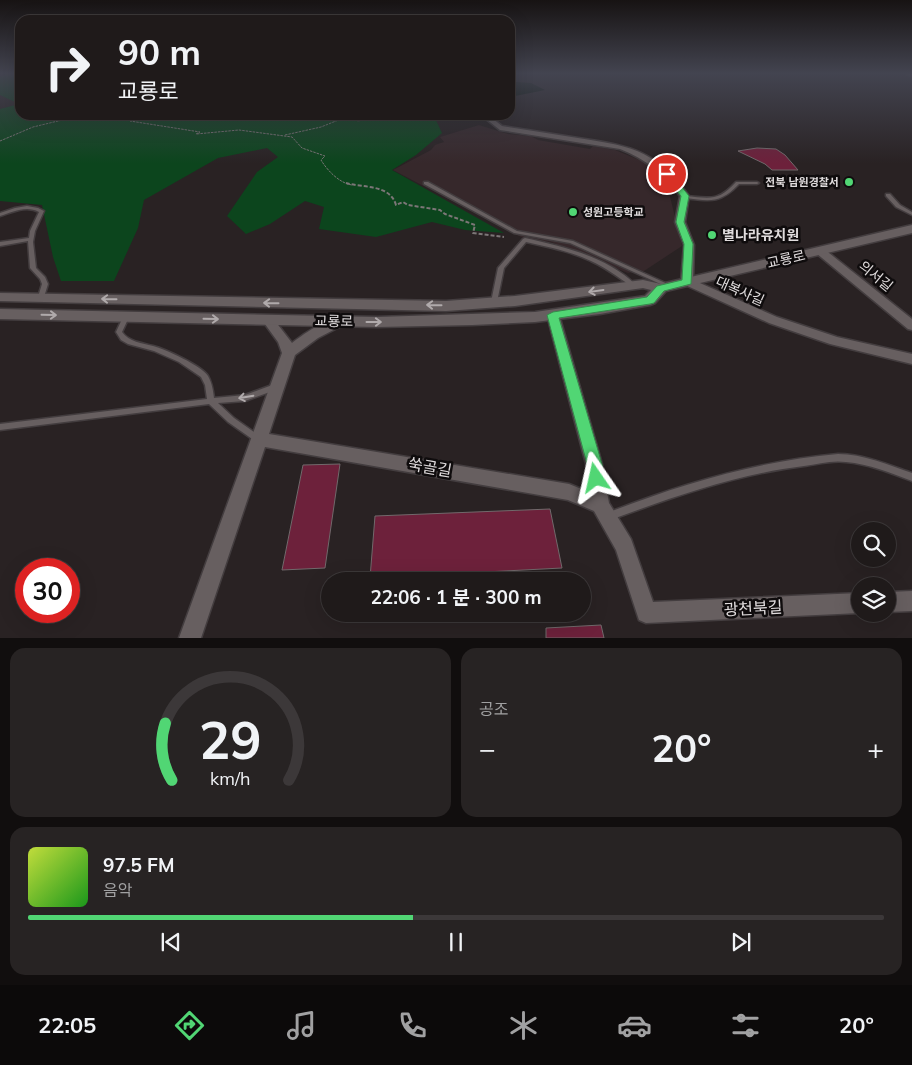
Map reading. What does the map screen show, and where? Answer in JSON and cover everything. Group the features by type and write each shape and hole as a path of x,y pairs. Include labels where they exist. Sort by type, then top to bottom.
{"street":[{"path":"490,120 500,128 622,146 637,152 659,165 685,197 680,222 689,244 687,282"},
{"name":"교룡로","path":"0,296 446,306 546,298 643,284 665,287 912,229"},
{"name":"의서길","path":"820,251 912,326"},
{"name":"대복사길","path":"687,282 773,320 835,341 912,358"},
{"name":"교룡로","path":"0,314 341,321 472,320 553,315 650,300 665,287"},
{"path":"553,315 594,464 604,511"},
{"path":"268,320 281,336 289,353"},
{"path":"190,638 289,353 316,332 341,321"},
{"name":"쑥골길","path":"258,439 355,454 569,492 604,511"},
{"name":"광천북길","path":"604,511 624,546 646,613 851,603"},
{"path":"896,602 912,601"}],"lane":[{"path":"426,183 516,232 572,242 665,287"},
{"path":"685,197 720,199 730,193 738,183 757,183"},
{"path":"888,196 898,206 912,214"},
{"path":"0,215 25,207 36,208 42,211 40,222 32,234 32,268 45,280 46,284 41,298"},
{"path":"0,244 32,239"},
{"path":"494,302 501,268 525,240 581,253 612,269 633,285"},
{"path":"126,317 120,332 123,338 172,357 204,375 209,385 211,401"},
{"path":"0,426 245,398 278,385"},
{"name":"쑥골길","path":"211,401 231,420 258,439"},
{"path":"604,511 748,471 804,461 844,458 876,464 912,477"}],"path":[{"path":"0,141 33,126 61,120"},
{"path":"131,120 200,132 196,134 239,130 292,137 305,151 325,156 321,160 327,170 347,184 383,189 395,201 396,205 403,202 408,205 440,210 445,214 468,221 474,226 473,233 525,240"},
{"path":"283,135 323,127 335,120"}],"shaded area":[{"name":"성원고등학교","path":"479,125 508,134 531,136 538,140 590,149 593,146 615,150 652,165 667,184 682,246 644,271 628,273 551,242 525,239 393,170 431,150 435,145 444,142 440,137"}],"green space":[{"path":"15,105 15,120 436,120 442,133 416,155 392,170 504,233 465,230 432,222 376,237 319,229 324,207 305,201 270,224 246,234 227,216 257,172 278,157 267,148 218,158 144,200 138,228 114,281 61,281 53,257 42,205 0,201 0,109"}],"building":[{"path":"757,148 776,149 785,155 798,170 772,170 765,164 738,151"},
{"path":"340,464 325,568 282,570 303,465"},
{"path":"550,509 562,568 485,572 370,572 375,516"},
{"path":"601,625 604,638 546,638 546,628"}],"place":[{"name":"전북 남원경찰서","path":"849,182"},
{"name":"성원고등학교","path":"573,212"},
{"name":"별나라유치원","path":"712,235"}],"route":[{"path":"596,478 594,464 553,315 650,300 661,288 687,282 689,244 680,222 685,196 667,174"}]}
